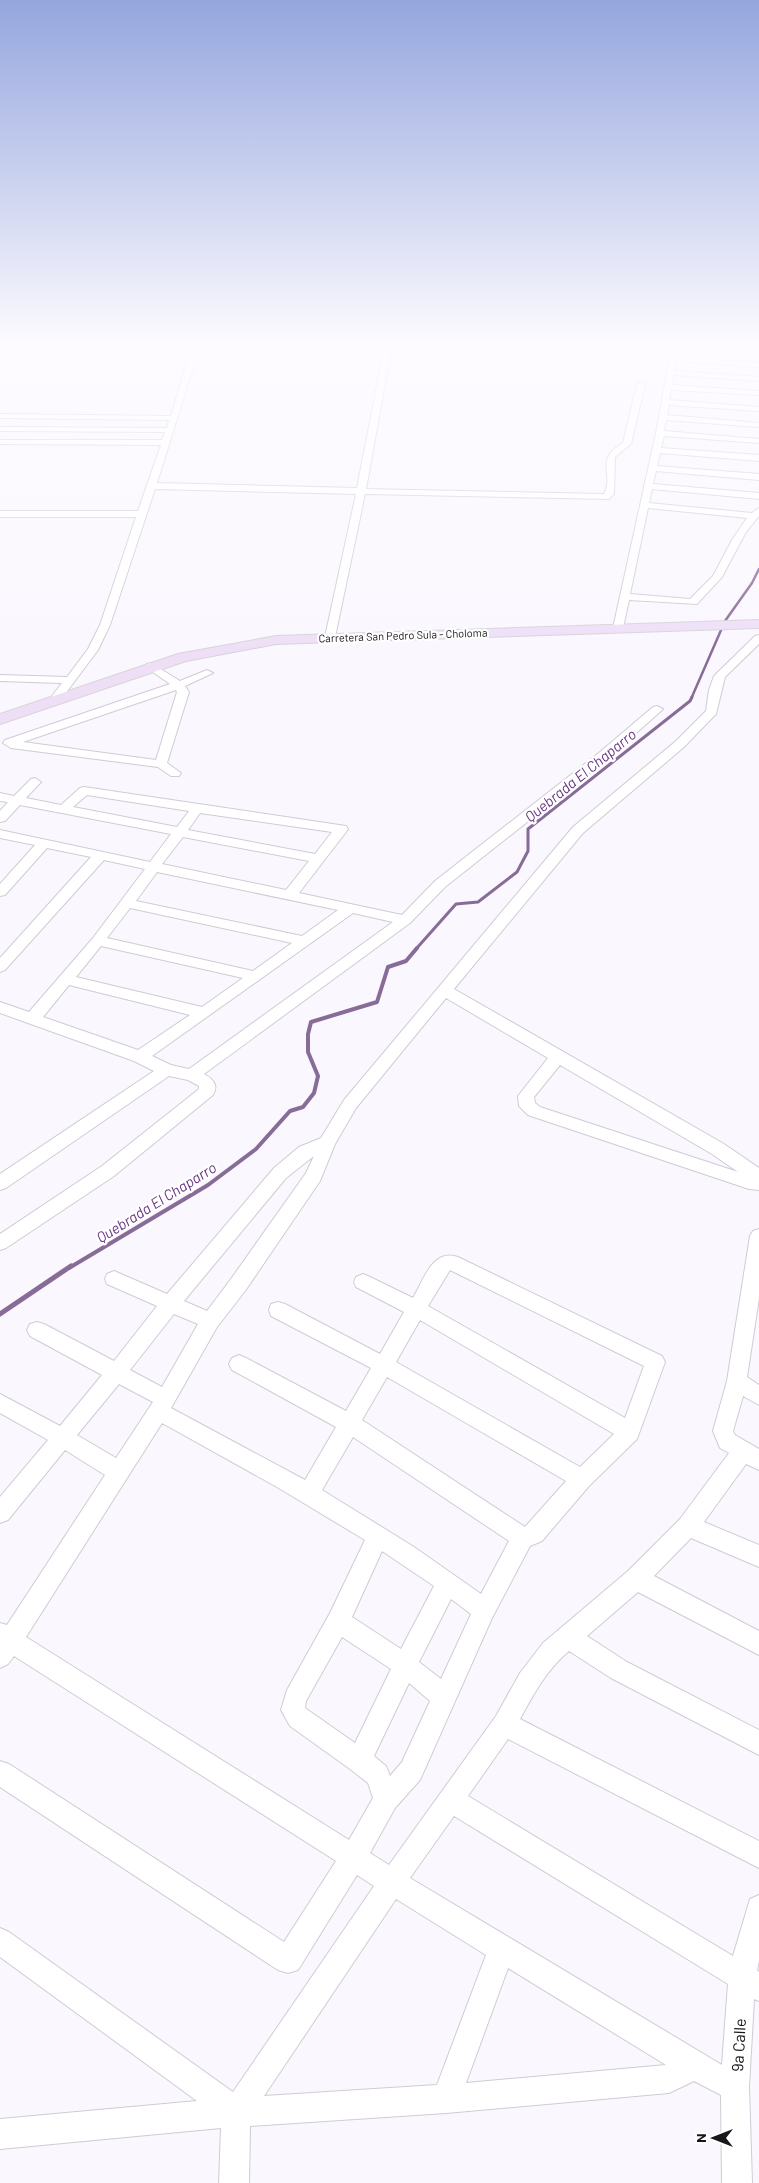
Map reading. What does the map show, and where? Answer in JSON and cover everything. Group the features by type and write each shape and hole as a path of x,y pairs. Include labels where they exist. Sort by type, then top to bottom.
{"main road":[{"name":"Carretera San Pedro Sula - Choloma","path":"0,719 183,656 276,640 759,624"},
{"name":"Carretera San Pedro Sula - Choloma","path":"0,714 55,700"}],"street":[{"path":"55,700 93,650 106,625 165,447"},
{"path":"330,637 370,447"},
{"path":"152,486 606,497 610,494 611,457 615,451 622,447"},
{"path":"618,628 656,447"},
{"path":"655,450 759,458"},
{"path":"652,468 759,477"},
{"path":"648,486 759,496"},
{"path":"644,505 756,513"},
{"path":"625,597 693,602 719,575 729,552 744,527 756,513"},
{"path":"0,514 142,514"},
{"path":"735,2087 694,2066 4,1644 162,1405 210,1322 314,1176 327,1143 350,1104 578,830 680,744 712,712 715,690 720,676 759,638"},
{"path":"151,666 179,685 183,692 160,764"},
{"path":"4,743 179,685 207,673"},
{"path":"0,678 69,680"},
{"path":"192,1075 405,920 440,884 604,755 657,709"},
{"path":"4,743 160,764 176,772"},
{"path":"0,818 35,782"},
{"path":"63,810 84,791 341,829 291,894"},
{"path":"0,797 319,860"},
{"path":"32,1019 98,941 197,809"},
{"path":"0,834 291,894 405,920"},
{"path":"0,892 43,844"},
{"path":"0,967 100,856"},
{"path":"126,903 305,942"},
{"path":"140,1057 351,908"},
{"path":"98,941 255,976"},
{"path":"65,979 204,1013"},
{"path":"445,991 718,1149 759,1178 758,1184 534,1111 527,1106 526,1096 558,1057"},
{"path":"0,1007 140,1057 167,1070 192,1075 207,1083 207,1091 108,1171 0,1243"},
{"path":"0,1183 167,1070"},
{"path":"0,1513 117,1372 170,1304 280,1174 305,1152 327,1143"},
{"path":"234,2183 236,2112 392,1882 504,1724 528,1681 551,1652 636,1579 688,1526 751,1456 727,1441 723,1431 754,1314 759,1241"},
{"path":"0,1773 288,1960 353,1858 386,1799 411,1771 484,1610 523,1538 534,1534 582,1479 630,1432 655,1362 452,1262 444,1262 309,1493"},
{"path":"114,1279 210,1322"},
{"path":"363,1282 417,1310 630,1432"},
{"path":"278,1310 383,1365 582,1479"},
{"path":"37,1330 117,1372 162,1405 378,1536 448,1582 484,1610"},
{"path":"239,1364 351,1424 523,1538"},
{"path":"737,1381 759,1396"},
{"path":"0,1403 118,1471"},
{"path":"688,1526 759,1556"},
{"path":"378,1536 338,1621 295,1698 294,1710 298,1718 360,1760 378,1775 386,1799"},
{"path":"636,1579 759,1643"},
{"path":"360,1760 405,1665 448,1582"},
{"path":"338,1621 405,1665 444,1698"},
{"path":"568,1637 619,1670 759,1743"},
{"path":"504,1724 759,1855"},
{"path":"450,1800 750,1981"},
{"name":"9a Calle","path":"737,2183 735,2087 759,1908"},
{"path":"0,1941 236,2112"},
{"path":"446,2099 502,1948"},
{"path":"1,2133 236,2112 446,2099 669,2079 694,2066"}],"waterway":[{"name":"Quebrada El Chaparro","path":"691,699 725,621 752,583 759,569"},
{"name":"Quebrada El Chaparro","path":"416,949 456,904 478,902 517,872 528,851 528,829 691,699"},
{"name":"Quebrada El Chaparro","path":"69,1268 208,1185 256,1149 290,1111 303,1107 314,1093 318,1076 308,1052 308,1034 311,1022 377,1002 388,967 406,961 417,948"},
{"name":"Quebrada El Chaparro","path":"0,1314 71,1266"}]}
